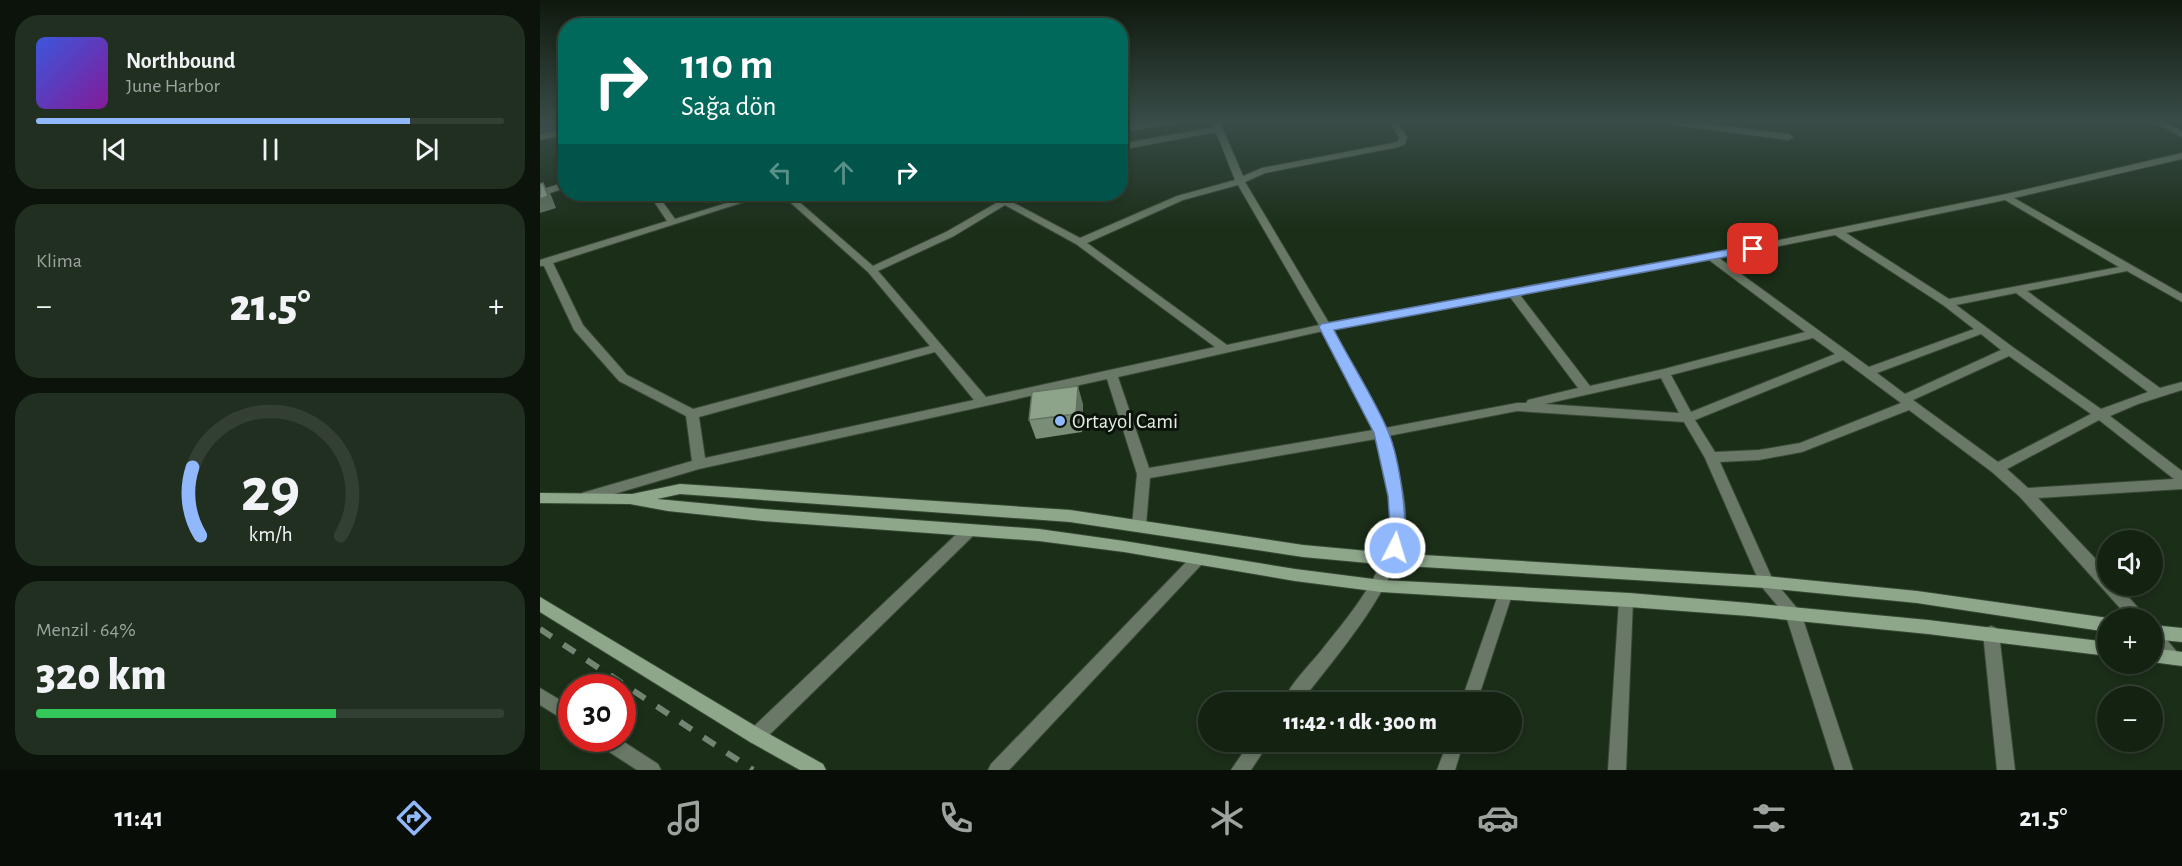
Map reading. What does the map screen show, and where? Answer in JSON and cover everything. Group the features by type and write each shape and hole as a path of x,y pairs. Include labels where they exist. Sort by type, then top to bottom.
{"main road":[{"path":"630,498 680,489 1029,512 1139,525 1303,550 1390,559 1766,582 1917,597 2097,623"},
{"path":"540,498 630,498 668,506 751,514 1084,540 1197,560 1377,586 1505,595 1626,600 1793,613 1991,633 2097,647"},
{"path":"540,604 756,736 817,770"},
{"path":"2163,634 2182,635"},
{"path":"2163,657 2178,659"}],"street":[{"path":"1231,158 1240,181 1326,327 1381,433 1395,496 1398,525 1395,548 1377,586 1298,692"},
{"path":"1080,242 1180,198 1240,181 1271,168 1325,158"},
{"path":"587,497 699,464 1326,327 1838,232 2006,197 2174,158"},
{"path":"540,193 558,187"},
{"path":"2006,197 2182,299"},
{"path":"658,201 672,222"},
{"path":"741,201 544,263 578,327 623,378 692,414 936,348"},
{"path":"793,201 872,270 983,402"},
{"path":"872,270 950,234 1004,202 1080,242 1225,349"},
{"path":"1838,232 1947,303 2157,456 2182,478"},
{"path":"1711,257 1997,468 2025,493 2097,572"},
{"path":"1947,303 2128,268"},
{"path":"2017,289 2157,392"},
{"path":"1513,293 1587,391"},
{"path":"1868,372 1982,330"},
{"path":"1144,474 1517,407 1664,373 1816,333"},
{"path":"1711,458 1759,455 1802,447 1908,402 2010,351"},
{"path":"1517,407 1688,418 1845,355"},
{"path":"1664,373 1711,458 1766,582 1793,613 1844,770"},
{"path":"1111,374 1144,474 1139,525"},
{"path":"1997,468 2099,414 2157,392 2182,386"},
{"path":"692,414 699,464"},
{"path":"2025,493 2182,484"},
{"path":"756,736 970,530"},
{"path":"997,770 1197,560"},
{"path":"1472,692 1505,595"},
{"path":"2119,596 2130,608"},
{"path":"1617,770 1626,600"},
{"path":"1991,633 2006,770"},
{"path":"2163,644 2178,659"},
{"path":"540,696 558,708"},
{"path":"624,752 652,770"},
{"path":"1239,770 1253,752"},
{"path":"1446,770 1452,752"}],"building":[{"path":"543,183 548,196 540,199 540,184"},
{"path":"1078,386 1076,414 1029,420 1032,392"}],"railway":[{"path":"540,629 753,770"}],"place":[{"name":"Ortayol Cami","path":"1060,421"}],"route":[{"path":"1395,548 1398,525 1395,496 1381,433 1326,327 1753,249"}]}
